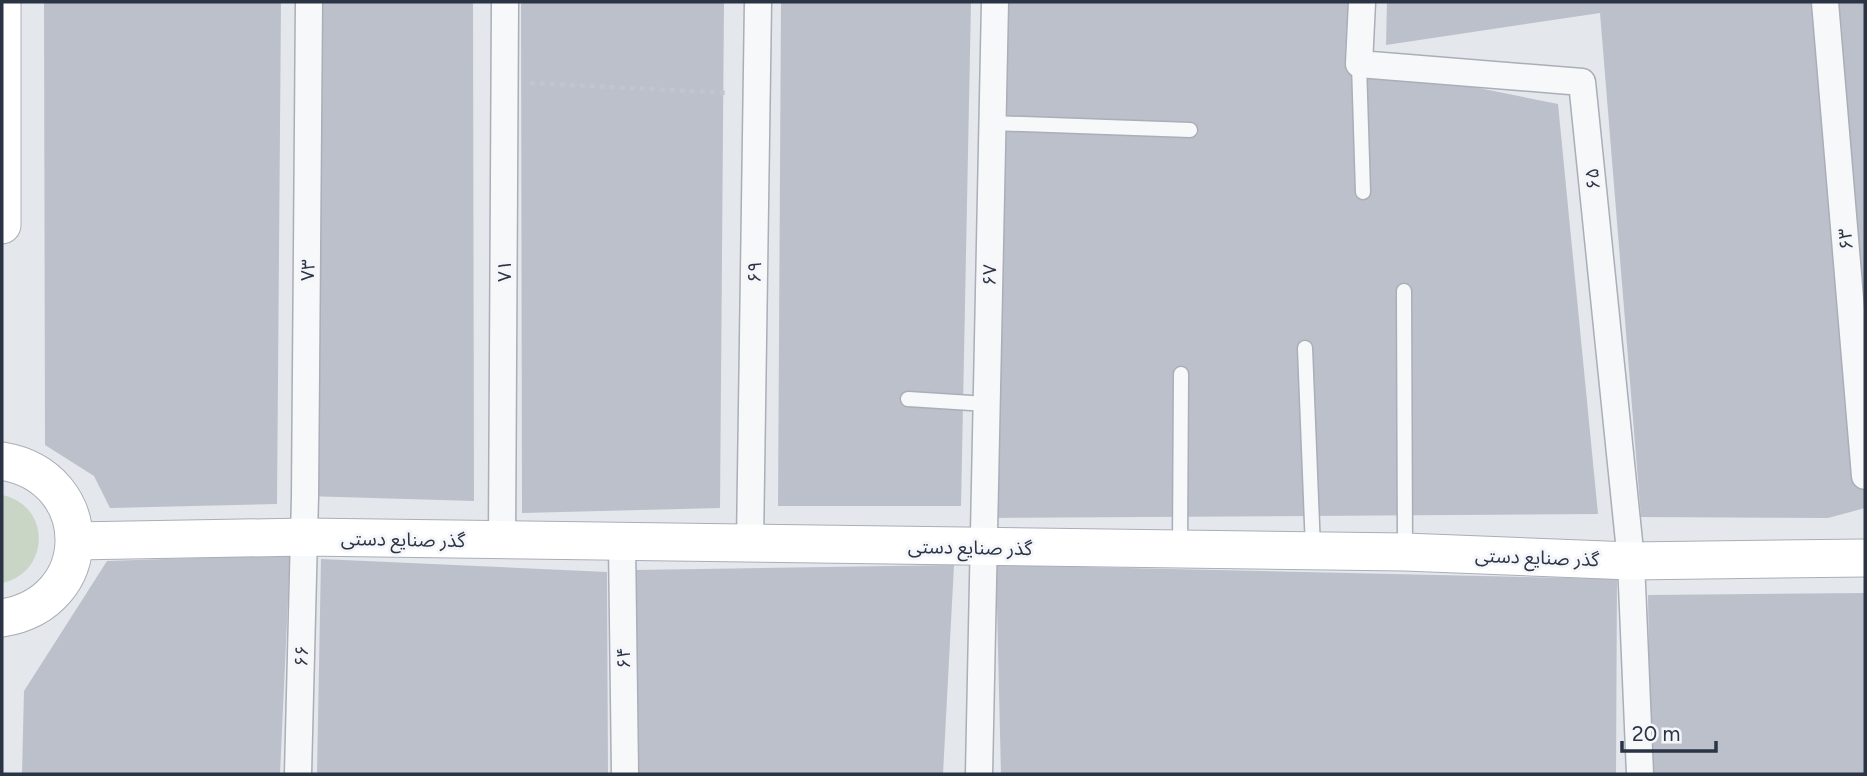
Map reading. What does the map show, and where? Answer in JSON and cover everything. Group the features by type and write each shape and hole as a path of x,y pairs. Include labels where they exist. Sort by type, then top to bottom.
{"main road":[{"path":"2,2 2,225"},
{"path":"2,461 33,470 58,491 72,520 74,541 72,561 51,596 28,612 2,618"},
{"name":"گذر صنایع دستی","path":"74,541 305,537 1405,552 1631,561 1865,558"}],"street":[{"name":"۷۳","path":"305,537 309,2"},
{"name":"۷۱","path":"502,540 505,2"},
{"name":"۶۹","path":"750,543 758,2"},
{"name":"۶۷","path":"979,774 995,2"},
{"path":"1359,64 1362,2"},
{"name":"۶۳","path":"1825,2 1864,436 1865,476"},
{"name":"۶۵","path":"1359,64 1582,82 1631,561"},
{"name":"۶۶","path":"298,774 305,537"},
{"name":"۶۴","path":"622,542 625,774"},
{"path":"1631,561 1640,774"}],"lane":[{"path":"1359,64 1363,192"},
{"path":"992,123 1190,130"},
{"path":"1404,291 1405,552"},
{"path":"1305,348 1313,551"},
{"path":"1180,549 1181,374"},
{"path":"908,399 987,404"}],"path":[{"path":"505,81 756,95"}],"green space":[{"path":"2,495 18,501 30,511 39,539 30,566 18,576 2,583"}],"building":[{"path":"44,2 281,2 277,504 110,508 94,476 45,445"},
{"path":"314,2 473,2 474,501 305,496"},
{"path":"521,2 724,2 720,508 522,513"},
{"path":"781,2 971,2 961,506 778,506"},
{"path":"995,2 1359,2 1359,64 1558,104 1598,514 986,518"},
{"path":"1387,2 1865,2 1865,508 1828,518 1641,517 1600,13 1386,45"},
{"path":"290,555 280,774 22,774 24,691 107,561"},
{"path":"321,559 607,572 608,774 317,774"},
{"path":"954,565 943,774 637,774 635,570"},
{"path":"996,565 1617,579 1616,774 1001,774"},
{"path":"1865,593 1865,774 1651,774 1648,595"}]}
